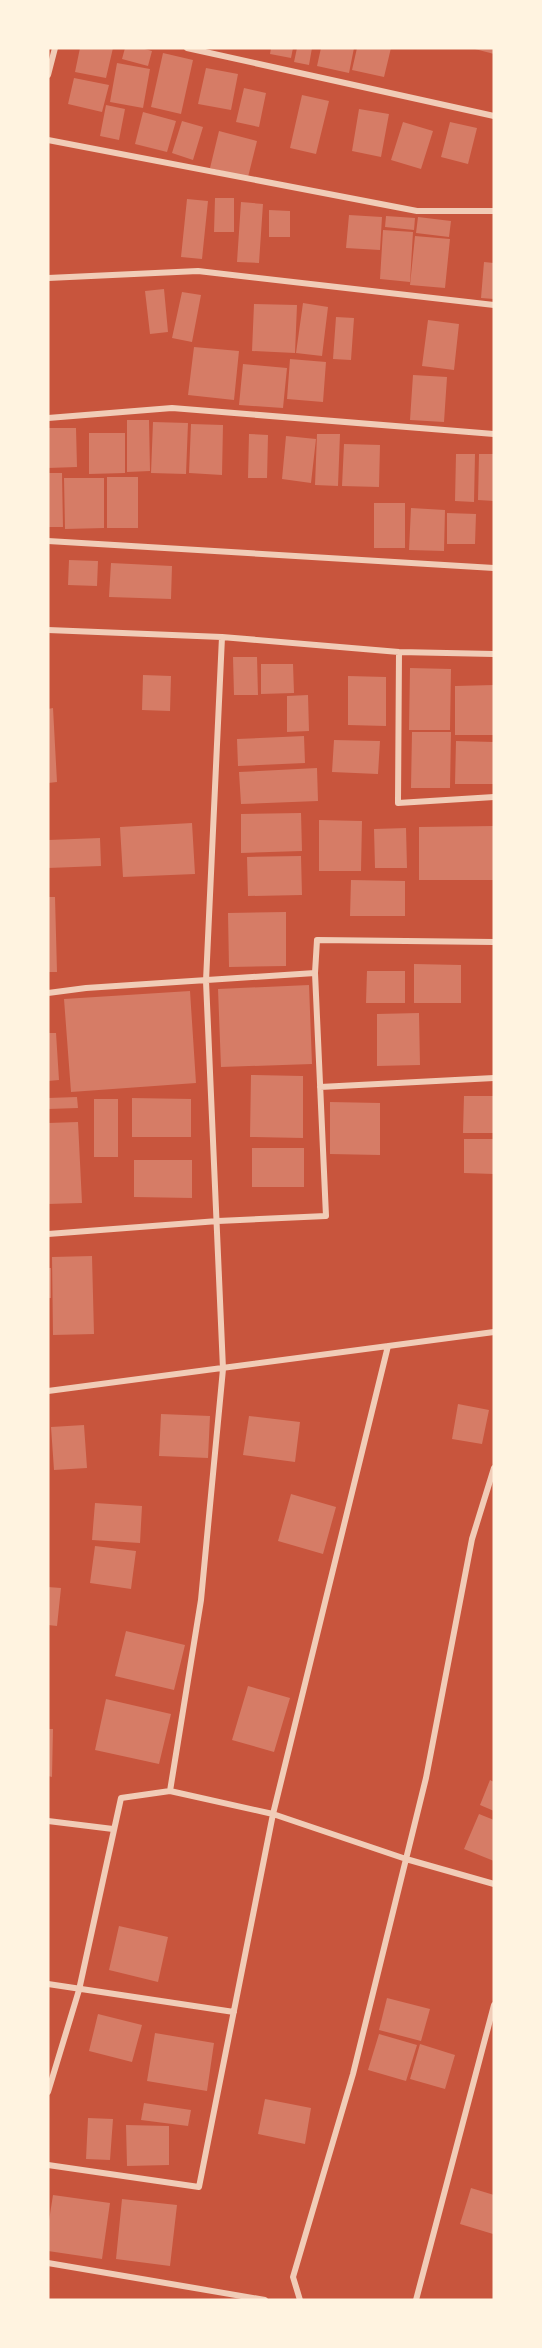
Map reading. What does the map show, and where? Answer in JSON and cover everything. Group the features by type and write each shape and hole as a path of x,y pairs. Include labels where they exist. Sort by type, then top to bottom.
{"street":[{"path":"48,75 55,48"},
{"path":"187,48 494,116"},
{"path":"48,140 417,211 494,211"},
{"path":"48,278 198,271 494,305"},
{"path":"48,418 172,408 494,434"},
{"path":"48,541 494,568"},
{"path":"48,630 222,637 399,652 494,654"},
{"path":"170,1791 201,1600 223,1369 206,981 222,637"},
{"path":"399,652 398,802 494,797"},
{"path":"48,1234 218,1221 326,1216 315,973 317,939 494,942"},
{"path":"48,993 86,988 315,973"},
{"path":"320,1087 494,1078"},
{"path":"48,1391 494,1332"},
{"path":"48,2165 199,2187 273,1814 388,1346"},
{"path":"300,2300 293,2277 353,2074 426,1778 472,1539 494,1468"},
{"path":"48,2091 79,1990 113,1829 122,1798 170,1791 273,1814 406,1859 494,1884"},
{"path":"48,1821 113,1829"},
{"path":"48,1984 234,2012"},
{"path":"416,2300 494,2005"},
{"path":"48,2263 265,2300"}],"building":[{"path":"80,48 113,48 106,78 75,72"},
{"path":"125,48 152,51 148,66 122,59"},
{"path":"271,48 293,48 291,58 270,54"},
{"path":"297,48 312,48 309,65 294,62"},
{"path":"321,48 354,48 349,73 317,66"},
{"path":"357,48 391,48 384,77 352,70"},
{"path":"494,48 494,54 475,49"},
{"path":"163,53 193,60 181,114 151,107"},
{"path":"117,63 150,69 143,108 110,102"},
{"path":"206,68 238,74 231,110 198,104"},
{"path":"74,78 109,85 102,112 68,104"},
{"path":"244,88 266,93 259,127 236,122"},
{"path":"302,95 329,101 316,154 290,148"},
{"path":"106,105 125,109 119,140 100,136"},
{"path":"359,109 389,114 381,157 352,151"},
{"path":"143,112 176,121 167,152 135,144"},
{"path":"182,121 203,127 193,160 172,153"},
{"path":"403,122 433,131 421,169 391,160"},
{"path":"450,122 477,128 468,164 441,157"},
{"path":"219,131 257,141 248,177 210,168"},
{"path":"215,198 234,198 234,232 214,232"},
{"path":"187,199 208,201 202,259 181,257"},
{"path":"241,202 263,204 259,263 237,262"},
{"path":"269,210 290,211 290,237 269,237"},
{"path":"349,215 382,217 380,250 346,248"},
{"path":"386,216 415,218 414,230 385,227"},
{"path":"418,217 451,221 449,237 416,233"},
{"path":"383,230 413,232 410,282 380,279"},
{"path":"415,236 450,239 445,288 410,285"},
{"path":"484,262 494,263 494,299 481,298"},
{"path":"164,289 168,332 150,334 145,291"},
{"path":"182,292 201,295 192,342 172,338"},
{"path":"303,303 328,307 322,356 296,353"},
{"path":"254,304 297,305 295,353 252,351"},
{"path":"336,317 354,318 351,360 333,359"},
{"path":"428,320 459,324 454,370 422,366"},
{"path":"194,347 239,351 234,400 188,395"},
{"path":"290,359 326,362 323,402 287,399"},
{"path":"243,364 287,368 283,408 239,405"},
{"path":"413,375 447,377 444,422 410,420"},
{"path":"127,420 149,420 150,471 127,472"},
{"path":"153,422 188,423 186,474 151,473"},
{"path":"191,424 223,425 222,475 189,473"},
{"path":"48,428 76,428 77,467 48,468"},
{"path":"89,433 125,433 125,473 89,474"},
{"path":"249,434 268,435 267,478 248,478"},
{"path":"317,434 340,434 338,486 315,485"},
{"path":"286,436 316,439 311,483 282,479"},
{"path":"344,444 380,445 379,487 342,486"},
{"path":"456,454 475,454 474,502 455,501"},
{"path":"479,454 494,454 494,501 478,500"},
{"path":"48,473 62,473 63,527 48,527"},
{"path":"107,477 138,477 138,528 107,528"},
{"path":"64,478 104,478 104,528 65,529"},
{"path":"374,503 405,503 405,548 374,548"},
{"path":"411,508 445,510 444,551 409,550"},
{"path":"447,513 476,514 475,544 447,544"},
{"path":"69,560 98,561 97,586 68,585"},
{"path":"111,563 172,566 171,599 109,597"},
{"path":"233,657 257,657 258,695 234,695"},
{"path":"261,664 293,664 294,693 261,694"},
{"path":"410,668 451,669 450,730 409,730"},
{"path":"143,675 171,676 170,711 142,710"},
{"path":"348,676 386,677 386,726 348,725"},
{"path":"494,685 494,735 455,735 455,686"},
{"path":"308,695 309,731 287,732 287,696"},
{"path":"53,708 57,782 48,783 48,709"},
{"path":"412,732 451,732 450,788 411,788"},
{"path":"304,736 305,763 238,766 237,739"},
{"path":"334,740 380,741 378,774 332,772"},
{"path":"456,741 494,742 494,784 455,784"},
{"path":"317,768 318,801 241,804 239,772"},
{"path":"301,813 302,851 241,853 241,814"},
{"path":"319,820 362,821 361,871 319,871"},
{"path":"192,823 195,874 123,877 120,827"},
{"path":"494,826 494,880 419,880 419,827"},
{"path":"406,828 407,868 375,868 374,829"},
{"path":"100,838 101,866 48,868 48,840"},
{"path":"301,856 302,895 248,896 247,857"},
{"path":"351,880 405,881 405,916 350,916"},
{"path":"48,897 55,897 57,972 48,972"},
{"path":"286,912 286,966 229,967 228,913"},
{"path":"414,964 461,965 461,1003 414,1003"},
{"path":"367,971 405,971 405,1003 366,1003"},
{"path":"309,985 312,1064 221,1067 218,989"},
{"path":"190,991 196,1083 71,1092 64,999"},
{"path":"419,1013 420,1065 377,1066 377,1014"},
{"path":"48,1033 56,1033 59,1080 48,1081"},
{"path":"251,1075 303,1076 303,1138 250,1137"},
{"path":"464,1096 494,1096 494,1133 463,1133"},
{"path":"77,1097 78,1108 48,1109 48,1098"},
{"path":"132,1098 191,1099 191,1137 132,1137"},
{"path":"94,1099 118,1099 118,1157 94,1157"},
{"path":"330,1102 380,1103 380,1155 330,1154"},
{"path":"78,1122 82,1203 48,1204 48,1123"},
{"path":"464,1139 494,1139 494,1174 464,1173"},
{"path":"252,1148 304,1148 304,1187 252,1187"},
{"path":"134,1160 192,1160 192,1198 134,1197"},
{"path":"92,1256 94,1334 53,1335 52,1257"},
{"path":"48,1268 51,1268 51,1298 48,1298"},
{"path":"458,1404 489,1410 482,1444 452,1439"},
{"path":"161,1414 210,1416 208,1458 159,1456"},
{"path":"249,1416 300,1422 295,1462 243,1455"},
{"path":"84,1425 87,1468 54,1470 51,1427"},
{"path":"291,1494 336,1507 323,1554 278,1541"},
{"path":"95,1503 142,1506 140,1543 92,1540"},
{"path":"95,1546 136,1551 131,1589 90,1583"},
{"path":"48,1587 61,1588 57,1626 48,1625"},
{"path":"126,1631 185,1645 174,1690 115,1676"},
{"path":"248,1686 290,1698 274,1752 232,1740"},
{"path":"106,1699 171,1714 159,1764 95,1750"},
{"path":"48,1729 53,1729 52,1777 48,1776"},
{"path":"490,1780 494,1782 494,1811 480,1805"},
{"path":"479,1814 494,1820 494,1861 464,1849"},
{"path":"119,1926 168,1937 158,1982 109,1970"},
{"path":"387,1998 430,2009 421,2041 379,2030"},
{"path":"98,2014 142,2025 132,2062 89,2051"},
{"path":"155,2033 214,2043 207,2091 147,2081"},
{"path":"379,2034 417,2045 406,2081 368,2070"},
{"path":"420,2044 455,2055 445,2089 410,2079"},
{"path":"265,2099 311,2108 305,2144 258,2134"},
{"path":"144,2103 191,2110 188,2126 141,2120"},
{"path":"88,2118 113,2119 110,2160 86,2159"},
{"path":"126,2125 169,2126 169,2165 127,2166"},
{"path":"471,2188 494,2195 493,2234 460,2224"},
{"path":"53,2195 110,2203 102,2259 48,2251 48,2227"},
{"path":"122,2199 177,2205 170,2266 116,2259"}]}
